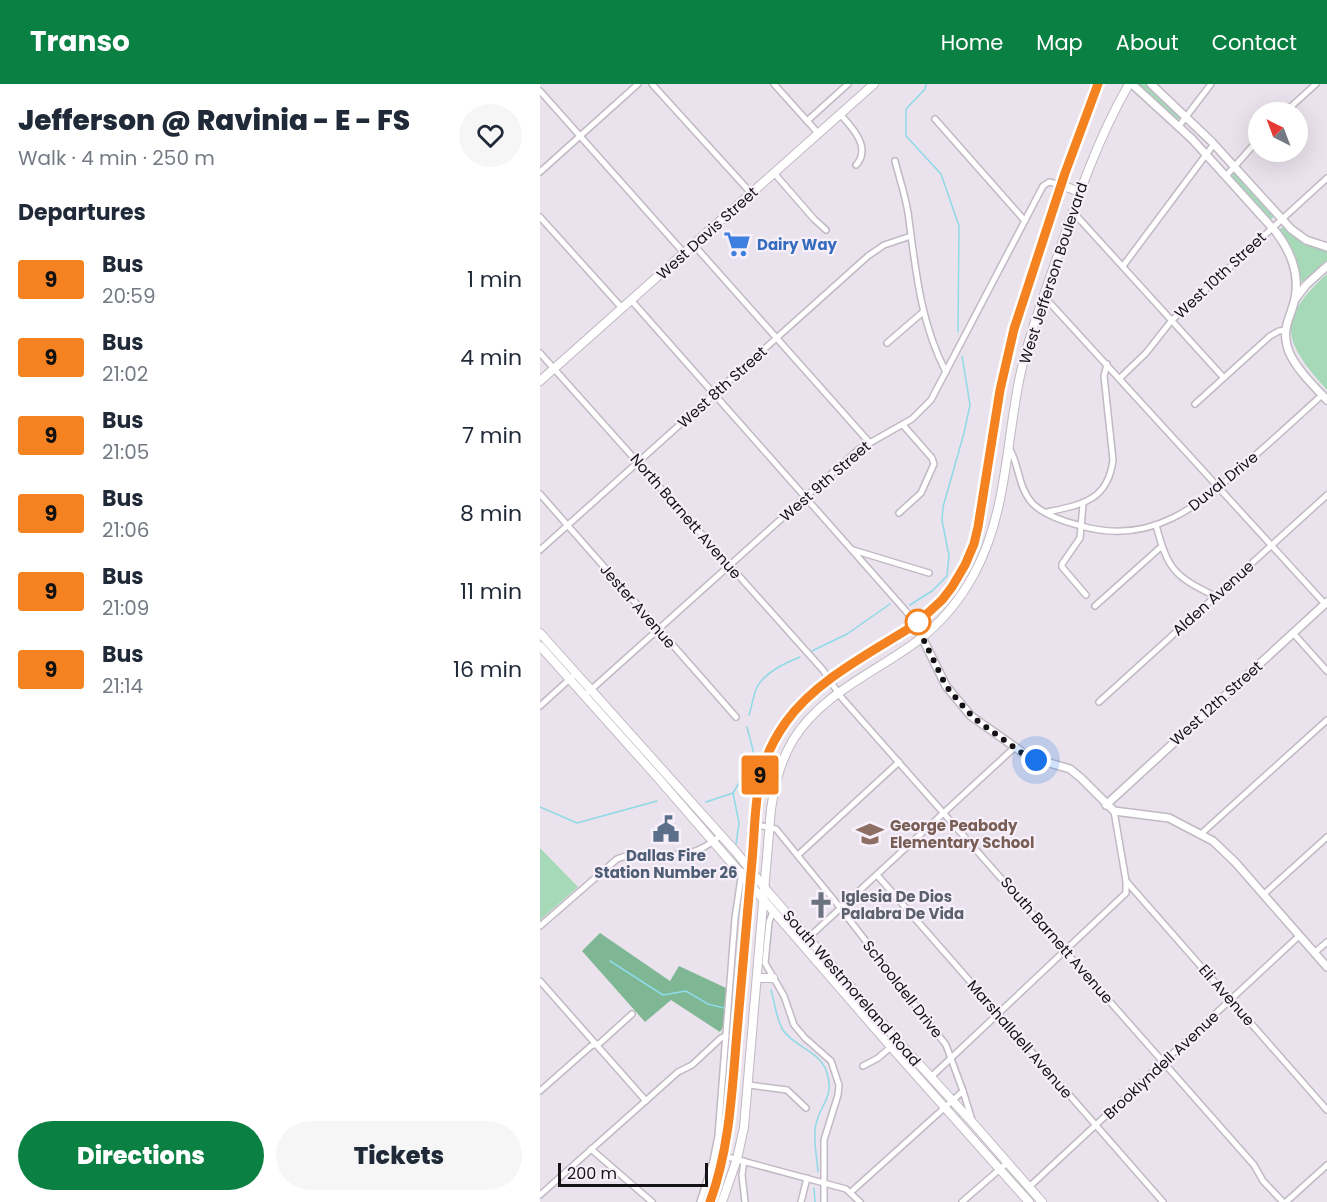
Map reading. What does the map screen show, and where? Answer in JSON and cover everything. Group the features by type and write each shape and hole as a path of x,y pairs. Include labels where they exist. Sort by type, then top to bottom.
{"main road":[{"name":"West Davis Street","path":"540,381 874,84"},
{"name":"West Jefferson Boulevard","path":"710,1202 724,1156 730,1122 749,882 746,870 753,843 758,782 772,745 786,722 801,704 830,679 916,624 942,600 970,555 978,527 1000,390 1012,338 1061,185 1098,84"},
{"name":"West Jefferson Boulevard","path":"722,1202 740,1160 749,1085 763,898 776,779 786,753 811,716 839,693 922,638 951,609 966,589 981,561 992,532 1001,490 1023,364 1043,299 1103,134 1131,84"},
{"path":"1061,185 1080,192"},
{"path":"991,443 1007,446"},
{"path":"540,633 573,677 661,775"},
{"path":"540,646 573,677"},
{"name":"South Westmoreland Road","path":"661,775 721,835 736,852 746,870"},
{"name":"South Westmoreland Road","path":"661,775 713,842 764,887 805,941 945,1107 1029,1202"},
{"path":"736,852 741,854 747,851 753,843"},
{"name":"South Westmoreland Road","path":"749,882 781,919 805,941"},
{"path":"758,978 773,978"},
{"name":"South Westmoreland Road","path":"894,1044 953,1100 1042,1202"}],"street":[{"path":"540,172 638,84"},
{"path":"652,84 751,193"},
{"path":"774,84 818,133"},
{"path":"807,121 848,84"},
{"path":"1131,84 1179,126 1272,228 1292,260 1296,280 1295,300"},
{"path":"1151,84 1214,144 1281,220 1306,240 1327,247"},
{"path":"1179,126 1211,84"},
{"path":"1296,102 1317,84"},
{"path":"540,92 684,253"},
{"path":"840,114 855,132 862,148 860,160 856,165"},
{"path":"936,119 1025,221"},
{"path":"1123,266 1214,144"},
{"path":"1226,176 1248,151"},
{"path":"895,161 906,203 917,288 934,344 946,372"},
{"path":"774,173 826,230"},
{"name":"West 10th Street","path":"1120,378 1146,353 1172,320 1327,178"},
{"name":"West 9th Street","path":"587,693 869,442 903,425 925,407 1046,184 1049,182 1061,185"},
{"path":"1073,212 1223,377"},
{"path":"540,217 622,308"},
{"name":"West 8th Street","path":"540,550 876,250 897,239 911,236"},
{"path":"693,244 869,442"},
{"path":"1325,398 1293,360 1287,345 1286,330 1287,318 1295,300 1327,266"},
{"path":"1296,280 1304,288"},
{"path":"1043,299 1049,302 1107,364 1326,603"},
{"path":"631,300 905,610 916,624 950,692 971,716 1036,760 1070,769 1114,811 1169,818 1202,833 1219,846 1327,967"},
{"path":"887,343 923,312"},
{"path":"1195,404 1270,336 1286,330"},
{"name":"North Barnett Avenue","path":"540,353 830,679"},
{"path":"1045,513 1083,504 1096,496 1107,483 1113,460 1104,376 1107,364"},
{"name":"Duval Drive","path":"1007,446 1012,453 1017,476 1026,495 1045,513 1081,526 1115,532 1131,531 1156,525 1187,512 1220,488 1325,398"},
{"path":"899,513 921,493 934,464 932,458 903,425"},
{"name":"Jester Avenue","path":"540,494 736,717"},
{"name":"Alden Avenue","path":"1099,702 1327,495"},
{"path":"1083,504 1080,538 1062,567 1086,595"},
{"path":"1156,525 1168,562 1179,575 1215,596"},
{"path":"1095,606 1162,546"},
{"path":"851,549 929,573"},
{"name":"West 12th Street","path":"1106,805 1326,603"},
{"path":"1293,633 1327,671"},
{"path":"540,706 573,677"},
{"name":"South Barnett Avenue","path":"830,679 839,693 1254,1165 1263,1181 1284,1202"},
{"path":"1202,833 1327,720"},
{"path":"805,941 1015,747"},
{"path":"798,855 899,762"},
{"path":"931,1077 1123,896 1127,890 1114,811"},
{"path":"753,824 770,827"},
{"name":"Schooldell Drive","path":"770,827 776,829 798,855 939,1034 952,1057 972,1122"},
{"path":"540,926 617,859 632,855 685,855 703,849 721,835"},
{"path":"1263,895 1327,837"},
{"path":"700,1202 718,1136 736,908 746,870"},
{"name":"Marshalldell Avenue","path":"877,875 1163,1202"},
{"name":"Eli Avenue","path":"1126,881 1327,1110"},
{"path":"773,910 765,957 767,969 784,996 794,1025 805,1038 825,1054 835,1069 839,1089 824,1140 824,1202"},
{"path":"770,928 781,919"},
{"name":"Brooklyndell Avenue","path":"1022,1193 1299,936"},
{"path":"1314,953 1327,942"},
{"path":"541,985 646,1101"},
{"path":"540,1091 591,1046 600,1043 633,1014"},
{"path":"540,1195 678,1072 692,1065 726,1036"},
{"path":"863,1066 878,1058 894,1044"},
{"path":"749,1085 787,1090 806,1108"},
{"path":"850,1192 963,1091"},
{"path":"591,1149 652,1202"},
{"path":"724,1156 824,1183 850,1192 860,1202"},
{"path":"740,1160 744,1202"},
{"path":"963,1202 1008,1162"},
{"path":"1284,1202 1327,1165"},
{"path":"801,1202 807,1178"}],"green space":[{"path":"1136,84 1147,84 1180,114 1181,118 1175,120"},
{"path":"1233,173 1236,173 1275,216 1269,221 1231,179"},
{"path":"1284,226 1327,249 1327,262 1304,283 1298,278 1278,231"},
{"path":"1327,274 1327,390 1301,358 1291,331 1293,318 1299,305 1310,290"},
{"path":"540,848 578,887 540,920"},
{"path":"600,933 670,981 679,966 726,988 725,1017 720,1032 671,1000 645,1022 582,951"}],"waterway":[{"path":"926,84 925,89 906,109 906,136 941,174 959,226 958,332"},
{"path":"910,605 932,591 947,576 949,556 942,520 943,507 970,405 962,356"},
{"path":"812,651 847,634 890,604"},
{"path":"749,715 757,687 765,677 800,657"},
{"path":"736,844 739,823 733,793 751,763 753,750 747,727"},
{"path":"706,802 733,793"},
{"path":"540,807 577,823 657,801"},
{"path":"610,961 663,995 686,991 708,1004 724,1008"},
{"path":"771,990 783,1030 793,1041 812,1053 822,1063 829,1080 828,1096 816,1122 815,1146 818,1172"},
{"path":"814,1188 815,1202"}],"bus line":[{"name":"9","path":"710,1202 718,1181 728,1133 752,862 755,798 766,756 786,722 810,695 830,679 928,614 948,593 970,555 978,527 1000,390 1014,329 1065,173 1098,84"}],"place":[{"name":"Dairy Way","path":"737,244"},
{"name":"Dallas Fire Station Number 26","path":"666,829"},
{"name":"George Peabody Elementary School","path":"870,834"},
{"name":"Iglesia De Dios Palabra De Vida","path":"821,905"}],"route":[{"path":"918,622 916,624 922,638 950,692 971,716 1022,753 1036,760"}]}
